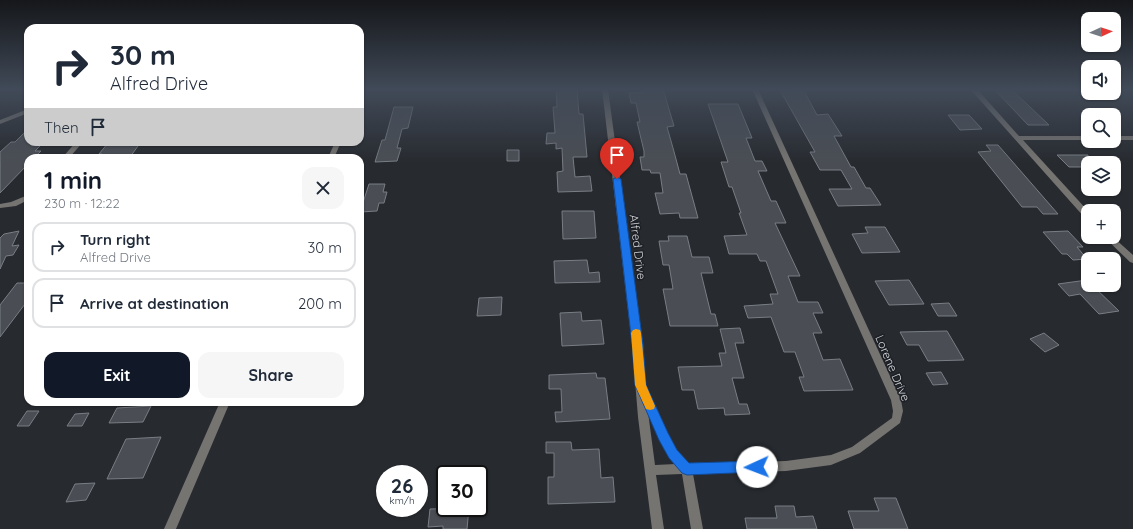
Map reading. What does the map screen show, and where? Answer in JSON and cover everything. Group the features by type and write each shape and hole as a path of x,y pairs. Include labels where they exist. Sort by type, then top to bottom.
{"street":[{"path":"0,122 21,114"},
{"name":"Alfred Drive","path":"608,114 638,344 650,470 658,529"},
{"name":"Lorene Drive","path":"650,470 786,466 831,460 856,450 871,441 896,420 898,411 896,400 766,114"},
{"path":"996,114 1081,208"},
{"path":"1018,138 1081,138"},
{"path":"1121,138 1133,138"},
{"path":"69,154 76,146"},
{"path":"0,206 13,204 24,199"},
{"path":"1116,244 1133,260"},
{"name":"Alfred Drive","path":"641,385 663,436 673,454 687,469"},
{"path":"170,529 223,406"},
{"path":"687,469 697,529"}],"building":[{"path":"392,114 411,114 408,128 402,129 397,148 401,148 397,161 375,162 382,140 385,140"},
{"path":"554,114 583,114 587,157 573,157 575,177 590,176 592,191 558,192 557,172 563,171 562,148 556,149 556,143 546,144 547,133 555,133"},
{"path":"638,114 670,114 674,126 667,127 680,174 686,174 698,218 680,218 679,213 660,214 655,193 663,193 660,173 651,173 650,170 642,170 640,157 644,157 644,151 637,122 640,122"},
{"path":"711,114 742,114 752,138 746,138 755,161 762,161 767,171 758,171 771,201 776,201 786,223 775,223 800,276 788,276 798,302 818,302 823,313 813,313 822,333 813,333 823,360 840,359 853,390 804,391 799,377 804,377 795,352 784,352 771,317 748,318 744,306 773,304 770,294 778,294 766,261 760,261 757,254 729,254 724,236 747,235 732,187 729,187 721,162 728,162"},
{"path":"793,114 828,114 842,136 834,136 851,167 854,167 866,188 870,188 881,205 838,206 829,189 852,189 841,170 820,170 810,152 815,152"},
{"path":"1017,114 1037,114 1049,125 1028,125"},
{"path":"948,115 969,115 982,129 960,130"},
{"path":"24,133 24,146 40,146 35,151 41,151 38,154 24,154 24,168 0,193 0,152 11,142 15,142"},
{"path":"986,145 998,145 1058,214 1043,214 1037,207 1022,207 978,152 991,151"},
{"path":"106,146 138,146 132,154 99,154"},
{"path":"507,150 519,150 519,161 507,161"},
{"path":"1057,155 1088,155 1081,156 1081,167 1069,167"},
{"path":"369,184 385,184 383,192 387,192 384,203 379,203 377,211 364,212 364,200"},
{"path":"562,211 594,211 596,238 563,239"},
{"path":"865,227 885,227 900,252 862,253 852,234 868,233"},
{"path":"19,231 12,246 19,245 13,255 6,256 0,269 0,238 4,234"},
{"path":"1068,231 1083,247 1077,247 1081,252 1081,259 1073,260 1067,254 1062,254 1043,232"},
{"path":"668,236 687,236 692,257 709,257 713,273 701,273 711,314 715,314 718,326 670,326 663,289 673,289 669,265 663,265 659,241 669,241"},
{"path":"587,260 589,273 599,272 600,282 555,283 554,261"},
{"path":"909,280 924,304 889,305 875,281"},
{"path":"1081,281 1081,292 1099,292 1119,311 1099,314 1080,294 1069,296 1058,284"},
{"path":"17,283 24,283 24,305 0,337 0,305"},
{"path":"502,297 501,315 477,316 479,298"},
{"path":"949,303 957,316 938,316 931,304"},
{"path":"581,312 582,321 601,320 604,344 562,346 560,313"},
{"path":"740,328 744,343 735,343 744,378 732,378 739,404 747,404 750,414 725,415 724,408 698,409 694,390 682,390 678,367 722,366 719,353 726,353 720,329"},
{"path":"947,331 964,360 928,361 919,345 907,345 900,332"},
{"path":"1044,333 1059,345 1045,352 1030,339"},
{"path":"941,372 948,384 933,385 926,373"},
{"path":"596,373 597,378 605,378 610,419 556,422 555,412 562,412 561,389 549,389 549,375"},
{"path":"151,406 143,422 109,423 117,408"},
{"path":"27,411 39,411 29,426 17,426"},
{"path":"89,413 82,426 67,426 75,414"},
{"path":"161,437 143,478 107,479 126,439"},
{"path":"546,442 571,442 572,450 599,449 601,478 613,477 615,502 548,504 548,477 554,477 554,453 546,453"},
{"path":"95,483 86,500 66,502 75,484"},
{"path":"874,498 896,498 908,529 854,529 848,511 879,511"},
{"path":"775,506 794,506 796,517 813,516 817,529 747,529 745,518 777,518"},
{"path":"430,509 436,509 436,517 468,517 467,529 443,529 443,526 428,527"}],"slow traffic":[{"path":"636,333 641,385 650,406"}],"route":[{"path":"617,179 638,344 641,385 663,436 673,454 687,469 757,467"}]}
